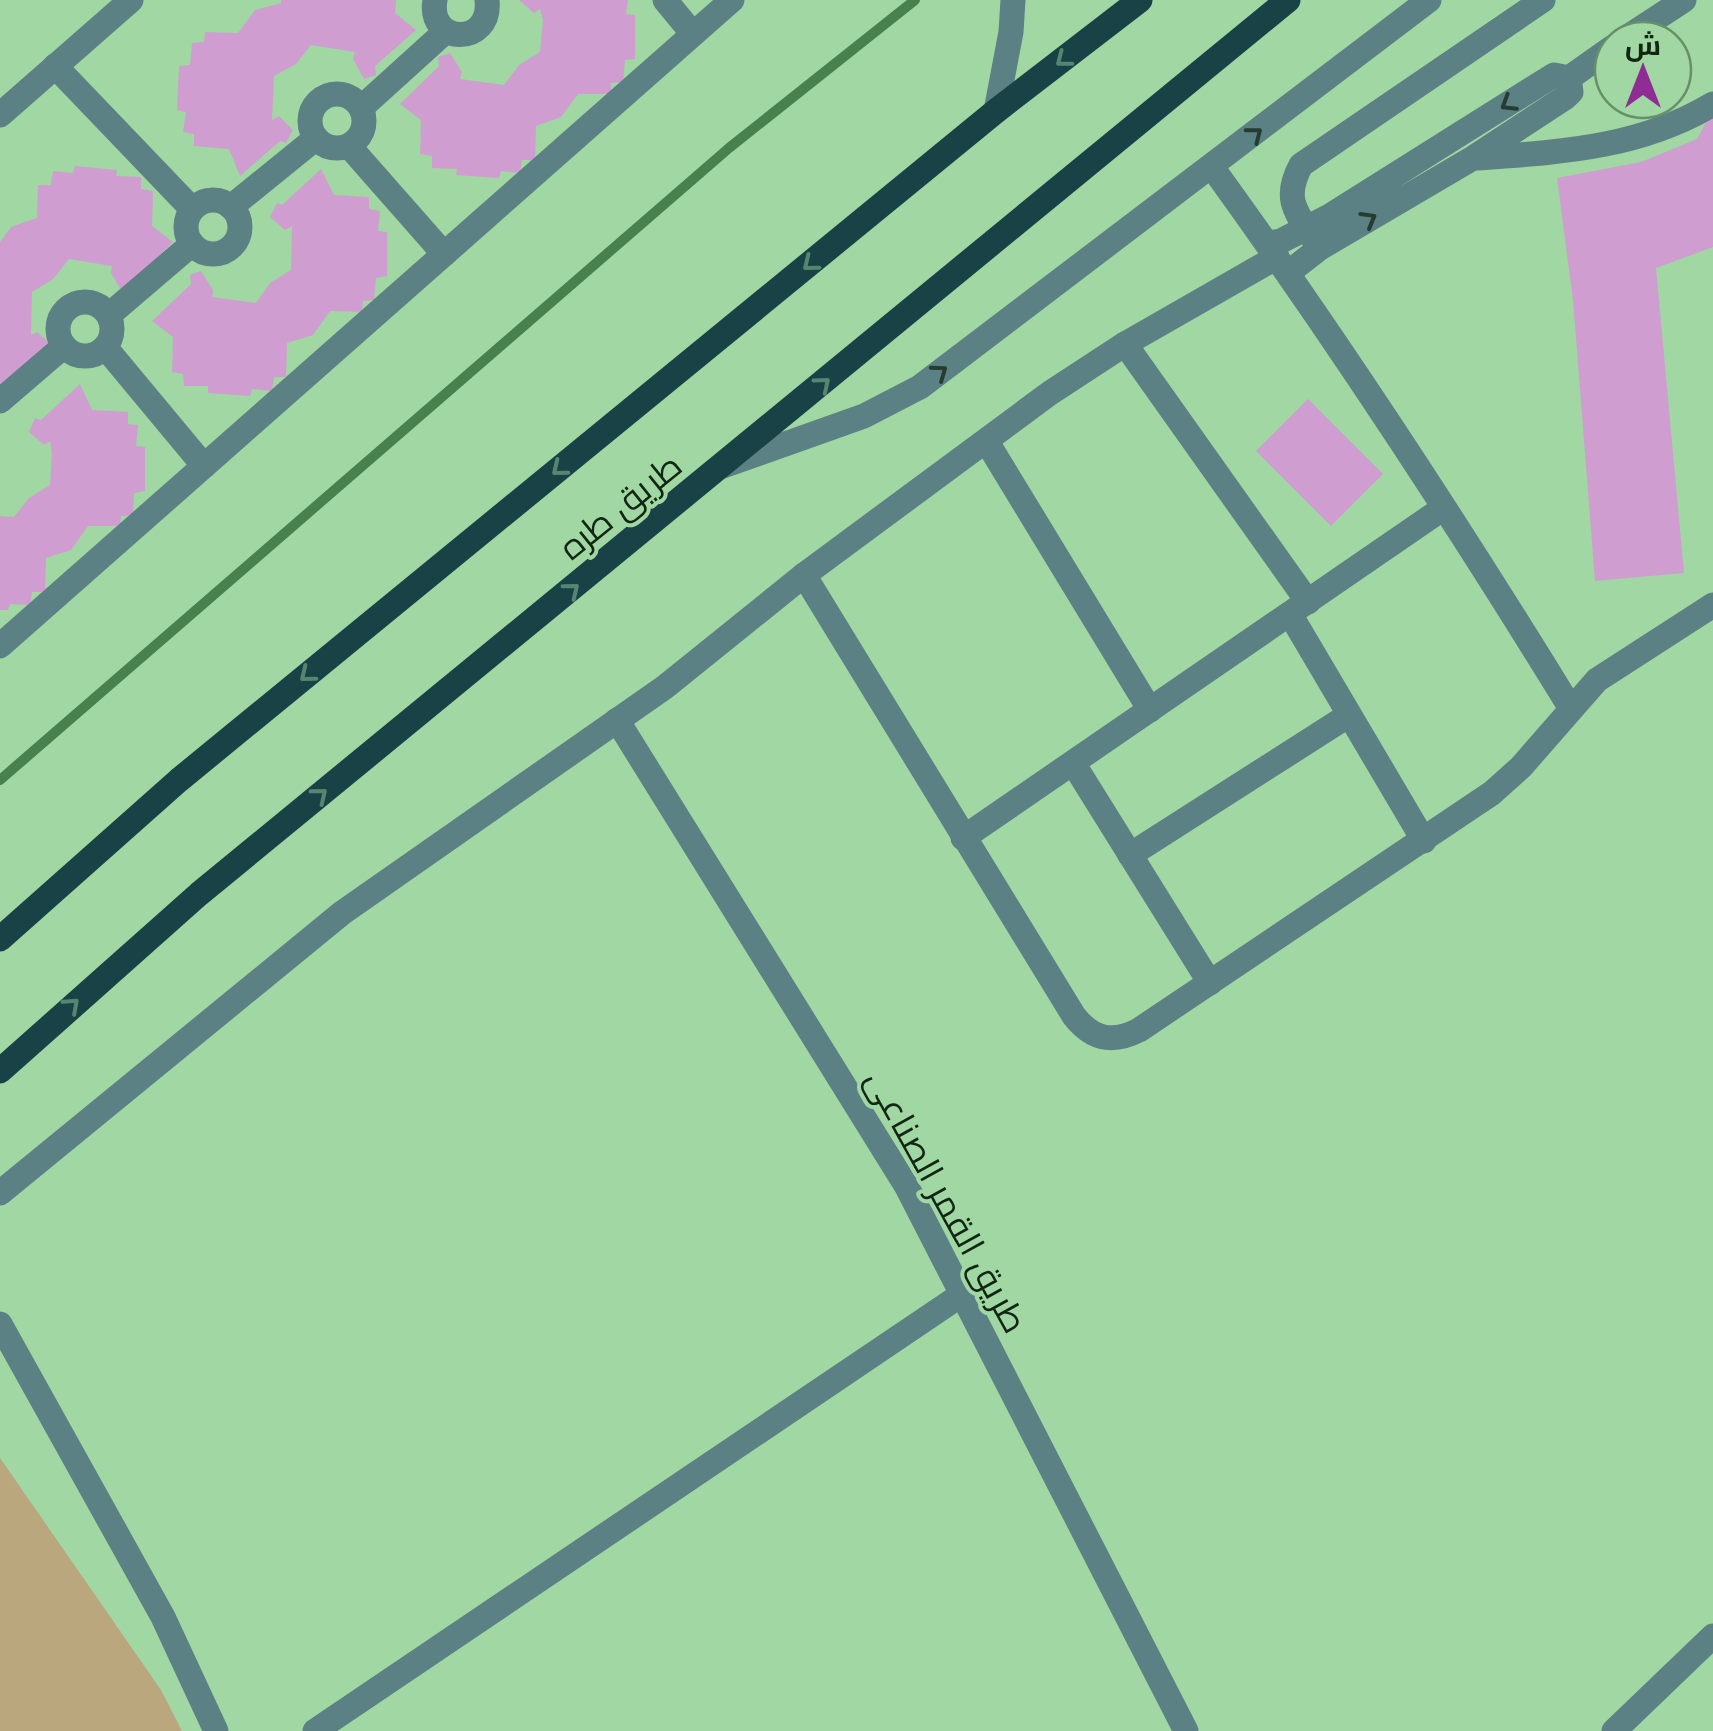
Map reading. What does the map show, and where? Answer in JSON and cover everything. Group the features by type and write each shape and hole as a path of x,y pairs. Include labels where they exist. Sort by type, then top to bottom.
{"main road":[{"name":"طريق طره","path":"0,940 179,780 996,111 1140,0"},
{"name":"طريق طره","path":"0,1071 199,894 1288,0"}],"street":[{"path":"0,115 132,0"},
{"path":"435,0 435,16 446,30 455,34 473,32 485,19 486,0"},
{"path":"666,0 693,34"},
{"path":"0,646 732,0"},
{"path":"996,111 1013,0"},
{"path":"724,466 864,416 920,387 1428,0"},
{"path":"1313,238 1291,196 1300,164 1543,0"},
{"path":"1654,20 1684,0"},
{"path":"360,108 446,30"},
{"path":"1277,258 1280,242 1313,238 1554,75 1569,78 1593,61"},
{"path":"55,66 192,210"},
{"path":"0,1193 342,913 665,687 804,574 1050,393 1125,344 1313,238 1474,158 1566,97 1571,92 1569,78"},
{"path":"339,94 355,101 360,108 362,133 349,146 331,148 311,130 311,112 322,98 339,94"},
{"path":"1474,158 1599,147 1669,126 1713,104"},
{"path":"231,207 316,138"},
{"path":"349,146 444,254"},
{"path":"1212,168 1277,258 1508,606 1570,708"},
{"path":"207,200 231,207 240,221 233,245 216,254 198,250 186,226 192,210 207,200"},
{"path":"109,316 192,244"},
{"path":"88,302 109,316 112,332 105,348 88,356 71,352 59,337 60,319 71,306 88,302"},
{"path":"1125,344 1299,608 1349,715 1424,842"},
{"path":"0,401 64,346"},
{"path":"105,348 204,466"},
{"path":"987,442 1150,710"},
{"path":"963,838 1442,509"},
{"path":"804,574 1074,1016 1096,1036 1110,1040 1125,1037 1424,842 1506,780 1597,680 1713,605"},
{"path":"1130,856 1349,715"},
{"name":"طريق القمر الصناعى","path":"618,720 906,1187 1186,1731"},
{"path":"1072,764 1210,983"},
{"path":"315,1731 961,1294"},
{"path":"0,1324 163,1617 216,1731"},
{"path":"1614,1731 1713,1636"}],"shaded area":[{"path":"0,1458 161,1690 182,1731 0,1731"}],"building":[{"path":"281,0 396,0 395,13 416,30 375,66 376,75 364,79 353,59 355,52 311,45 296,64 274,76 272,120 279,116 293,130 286,143 280,141 240,176 229,149 194,146 194,134 183,132 186,112 177,110 179,66 190,65 192,43 204,42 205,32 238,33 255,10"},
{"path":"519,0 628,0 626,14 635,15 635,59 625,60 623,82 611,83 611,94 578,94 561,117 536,126 535,160 522,160 520,173 501,171 499,178 456,175 457,169 432,168 432,156 420,154 421,120 400,104 439,66 438,57 450,53 462,72 460,79 504,85 519,65 540,52 540,9 534,13"},
{"path":"1713,109 1713,247 1656,268 1684,573 1595,581 1573,300 1557,178 1641,162 1697,139"},
{"path":"75,166 117,170 116,176 141,177 141,189 153,191 152,226 173,242 122,292 111,273 112,266 69,259 53,279 32,292 31,335 37,332 52,345 0,392 0,242 11,227 37,218 38,185 51,185 53,171 73,173"},
{"path":"321,169 334,195 369,197 369,209 380,211 378,231 387,232 387,276 376,278 374,300 363,301 362,312 330,311 313,335 287,343 286,377 274,377 272,391 252,389 250,396 208,393 208,386 184,386 183,374 172,372 173,337 152,321 191,284 190,275 201,271 213,290 212,297 256,303 270,283 291,270 292,226 285,230 270,217 277,203 282,205"},
{"path":"80,384 92,410 128,412 128,424 138,425 136,446 145,447 145,491 134,493 133,515 121,516 120,526 88,526 71,550 46,558 45,592 32,592 30,605 10,604 8,610 0,610 0,516 14,517 29,498 50,485 50,441 44,445 29,432 35,418 41,420"},
{"path":"1308,399 1383,474 1331,526 1256,451"}],"waterway":[{"path":"0,780 729,148 915,0"}]}
